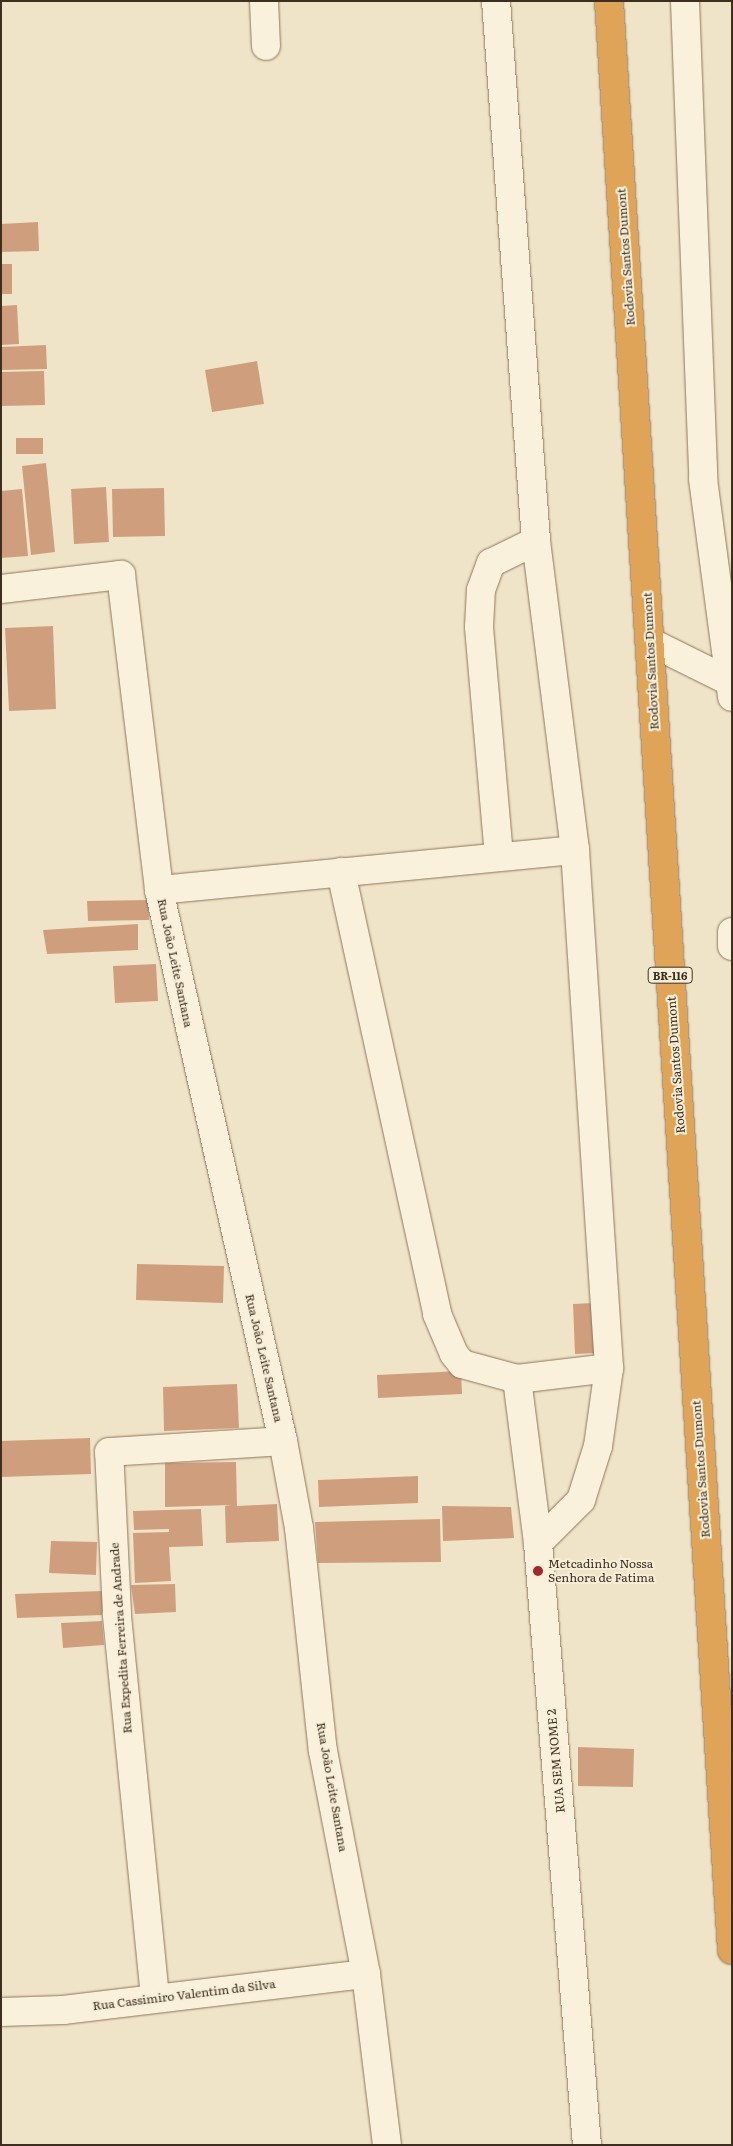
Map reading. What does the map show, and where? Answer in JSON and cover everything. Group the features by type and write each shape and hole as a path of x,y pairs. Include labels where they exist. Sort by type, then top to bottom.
{"highway":[{"name":"Rodovia Santos Dumont","path":"609,1 732,1950"}],"street":[{"path":"264,1 266,46"},
{"path":"496,1 536,541 575,850 609,1368 598,1446 582,1500 538,1543"},
{"path":"685,1 702,479 730,689"},
{"path":"499,856 479,626 481,590 491,563 536,541"},
{"name":"Rua João Leite Santana","path":"1,589 121,575 159,890 283,1442 299,1528 323,1751 366,1974 387,2145"},
{"path":"650,642 730,689"},
{"path":"159,890 575,850"},
{"path":"341,872 437,1314 454,1354 462,1364 517,1379 609,1368"},
{"path":"732,932 732,946"},
{"name":"RUA SEM NOME 2","path":"517,1379 538,1543 587,2145"},
{"name":"Rua Expedita Ferreira de Andrade","path":"155,1998 118,1623 109,1452 283,1442"},
{"name":"Rua Cassimiro Valentim da Silva","path":"1,2012 63,2010 366,1974"}],"building":[{"path":"38,222 39,251 1,252 1,224"},
{"path":"1,264 12,264 12,294 1,294"},
{"path":"17,305 19,344 1,345 1,306"},
{"path":"46,345 47,369 1,370 1,347"},
{"path":"257,361 264,404 212,412 205,370"},
{"path":"44,371 45,405 1,406 1,372"},
{"path":"16,438 43,438 43,454 16,454"},
{"path":"46,463 55,552 31,555 22,466"},
{"path":"106,487 109,542 74,544 71,489"},
{"path":"164,488 165,536 113,537 112,489"},
{"path":"22,489 28,556 1,558 1,491"},
{"path":"53,626 56,709 9,711 5,628"},
{"path":"148,900 149,920 88,921 87,901"},
{"path":"138,924 138,950 47,954 43,930"},
{"path":"156,964 158,1001 115,1003 113,966"},
{"path":"137,1264 224,1266 223,1303 136,1300"},
{"path":"593,1303 596,1353 575,1354 573,1304"},
{"path":"461,1371 462,1394 378,1398 377,1375"},
{"path":"237,1384 239,1428 164,1431 163,1387"},
{"path":"90,1438 91,1474 1,1477 1,1441"},
{"path":"236,1462 237,1506 277,1504 279,1541 226,1543 225,1506 231,1505 165,1507 165,1463"},
{"path":"418,1476 418,1503 319,1507 318,1480"},
{"path":"442,1506 511,1507 514,1538 443,1541"},
{"path":"201,1509 203,1546 169,1547 171,1581 135,1583 133,1533 169,1532 169,1529 134,1530 133,1511"},
{"path":"440,1519 441,1562 318,1563 315,1522"},
{"path":"51,1541 97,1542 96,1575 49,1573"},
{"path":"175,1584 176,1612 135,1614 131,1585"},
{"path":"102,1591 103,1615 17,1618 15,1594"},
{"path":"102,1621 104,1645 63,1648 61,1623"},
{"path":"578,1747 634,1749 633,1787 578,1786"}],"place":[{"name":"Metcadinho Nossa Senhora de Fatima","path":"538,1571"}]}
